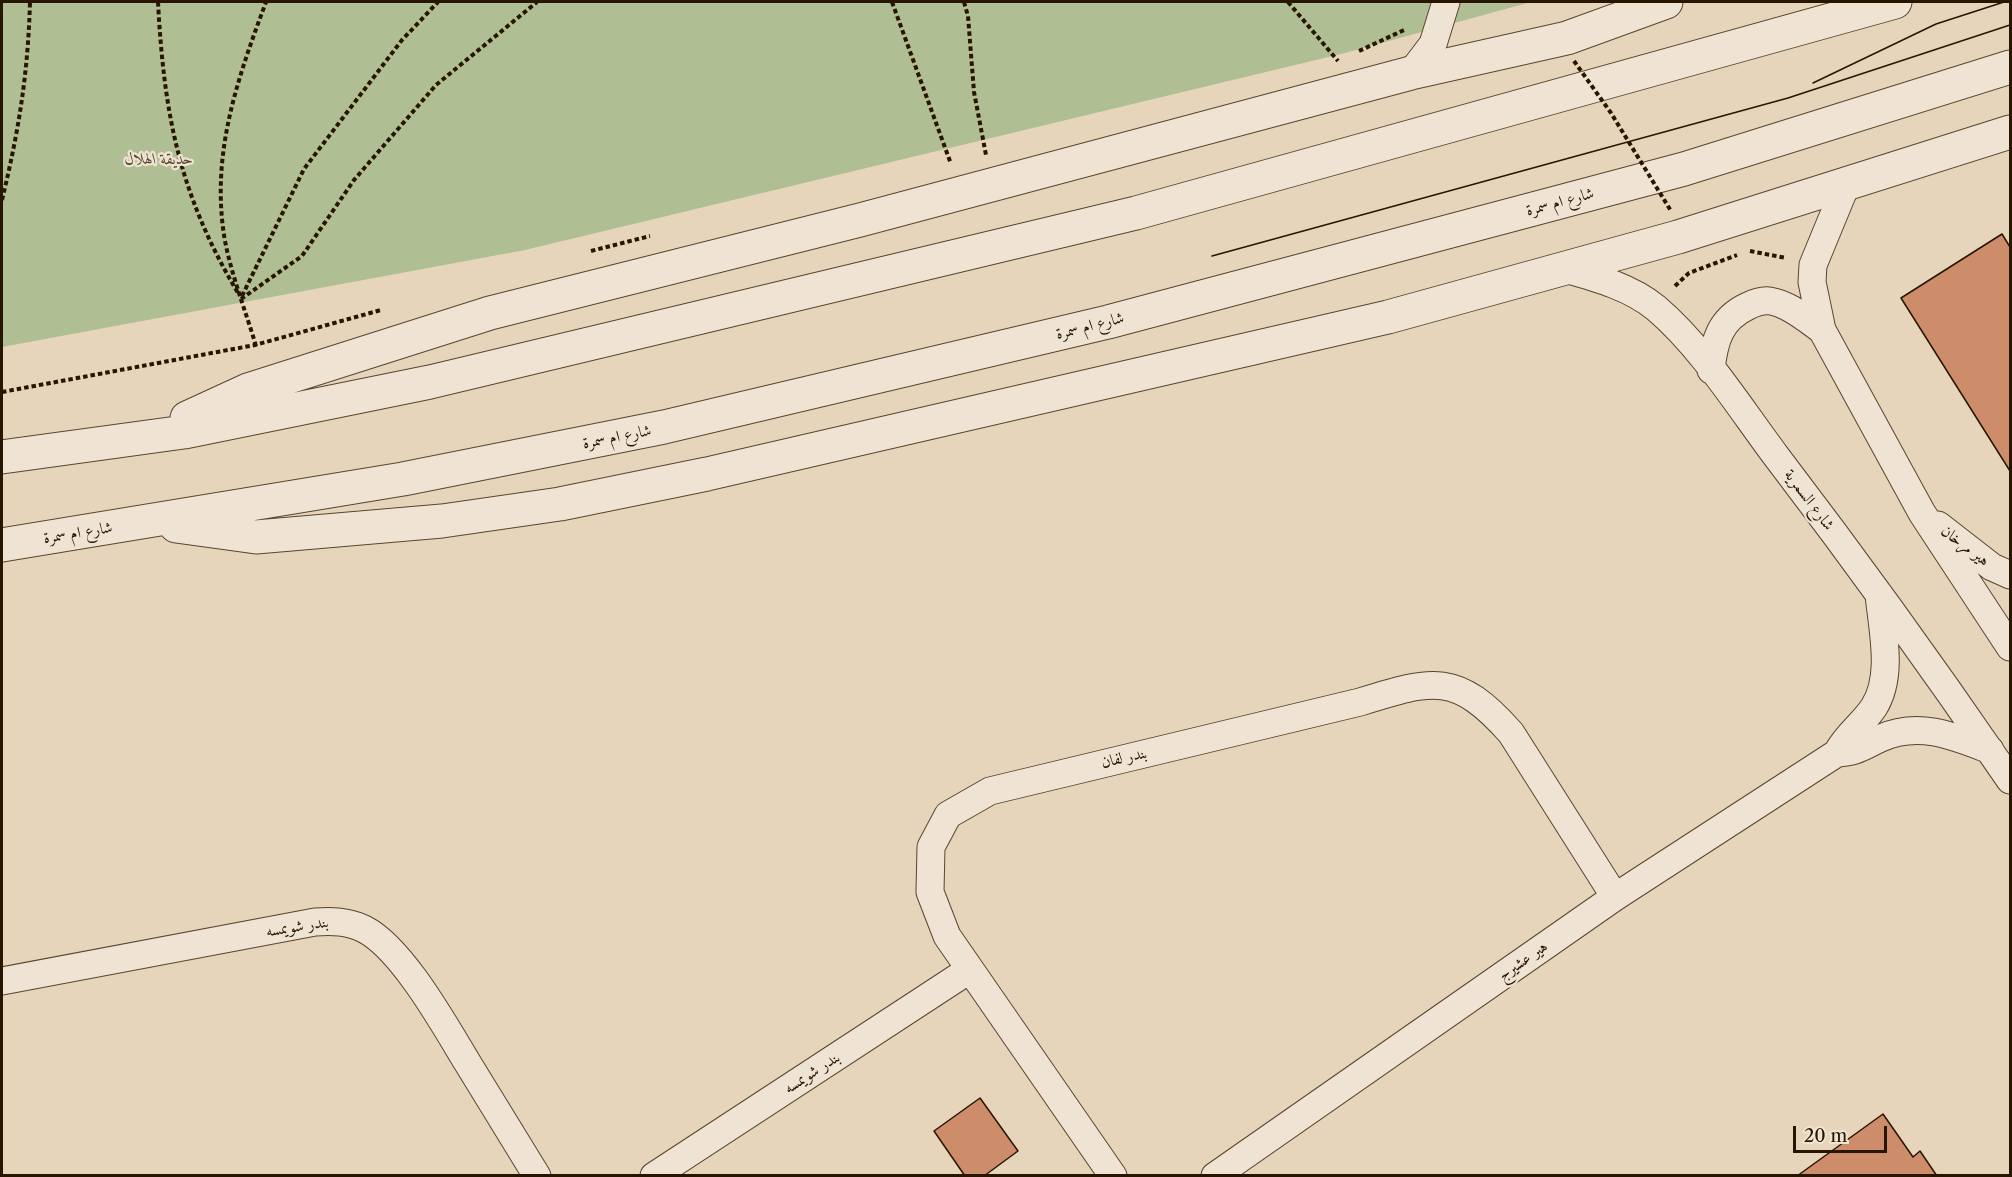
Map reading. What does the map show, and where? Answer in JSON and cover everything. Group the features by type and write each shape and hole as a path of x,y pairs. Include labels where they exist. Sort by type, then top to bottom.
{"street":[{"path":"1411,73 1433,44 1446,2"},
{"path":"144,437 248,390 490,313 860,220 1411,73 1567,38 1666,2"},
{"path":"2,457 184,432 430,382 1136,213 1895,2"},
{"name":"شارع ام سمرة","path":"2,545 403,479 664,427 1108,322 1684,169 2010,68"},
{"name":"شارع ام سمرة","path":"154,521 214,533 256,537 442,521 560,504 707,474 1388,317 1565,269 1846,185 2010,132"},
{"path":"1846,185 1813,265 1812,282 1822,330 1922,513 2010,647"},
{"name":"شارع السمرية","path":"1565,269 1601,279 1655,308 1711,370 1879,593 2010,780"},
{"path":"1711,370 1713,352 1720,328 1730,316 1754,303 1768,300 1784,305 1822,330"},
{"name":"هير مرخان","path":"1922,513 1992,567 2010,575"},
{"name":"هير عشيرج","path":"1215,1176 1615,897 1837,753 1846,736 1875,706 1882,689 1885,671 1879,593"},
{"name":"بندر لفان","path":"1113,1176 947,936 930,892 931,847 948,815 990,791 1426,685 1445,685 1469,693 1504,726 1615,897"},
{"name":"هير عشيرج","path":"1837,753 1855,752 1880,738 1917,730 1936,731 1990,750"},
{"name":"بندر شويمسه","path":"2,981 315,922 336,920 351,924 366,930 393,954 424,992 537,1176"},
{"name":"بندر شويمسه","path":"654,1176 969,970"}],"path":[{"path":"2,200 15,147 28,64 30,2"},
{"path":"158,2 162,66 175,148 187,189 218,260 241,299"},
{"path":"255,345 225,241 220,168 238,79 266,2"},
{"path":"241,299 304,169 402,40 438,2"},
{"path":"241,299 302,256 354,180 436,85 537,2"},
{"path":"892,2 952,165"},
{"path":"964,2 968,16 974,92 986,154"},
{"path":"1288,2 1299,11 1358,87"},
{"path":"1574,61 1611,113 1671,212"},
{"path":"1655,308 1682,277 1753,250 1813,265"}],"green space":[{"name":"حديقة الهلال","path":"2,2 1531,2 1345,53 525,250 2,347"}],"building":[{"path":"2002,234 2010,247 2010,471 1901,298"},
{"path":"980,1098 1018,1151 984,1176 965,1176 934,1131"},
{"path":"1883,1114 1913,1157 1920,1151 1937,1176 1797,1176"}],"tram line":[{"path":"1813,83 1936,24 2004,2"},
{"path":"1212,256 1788,98 2010,25"}]}
